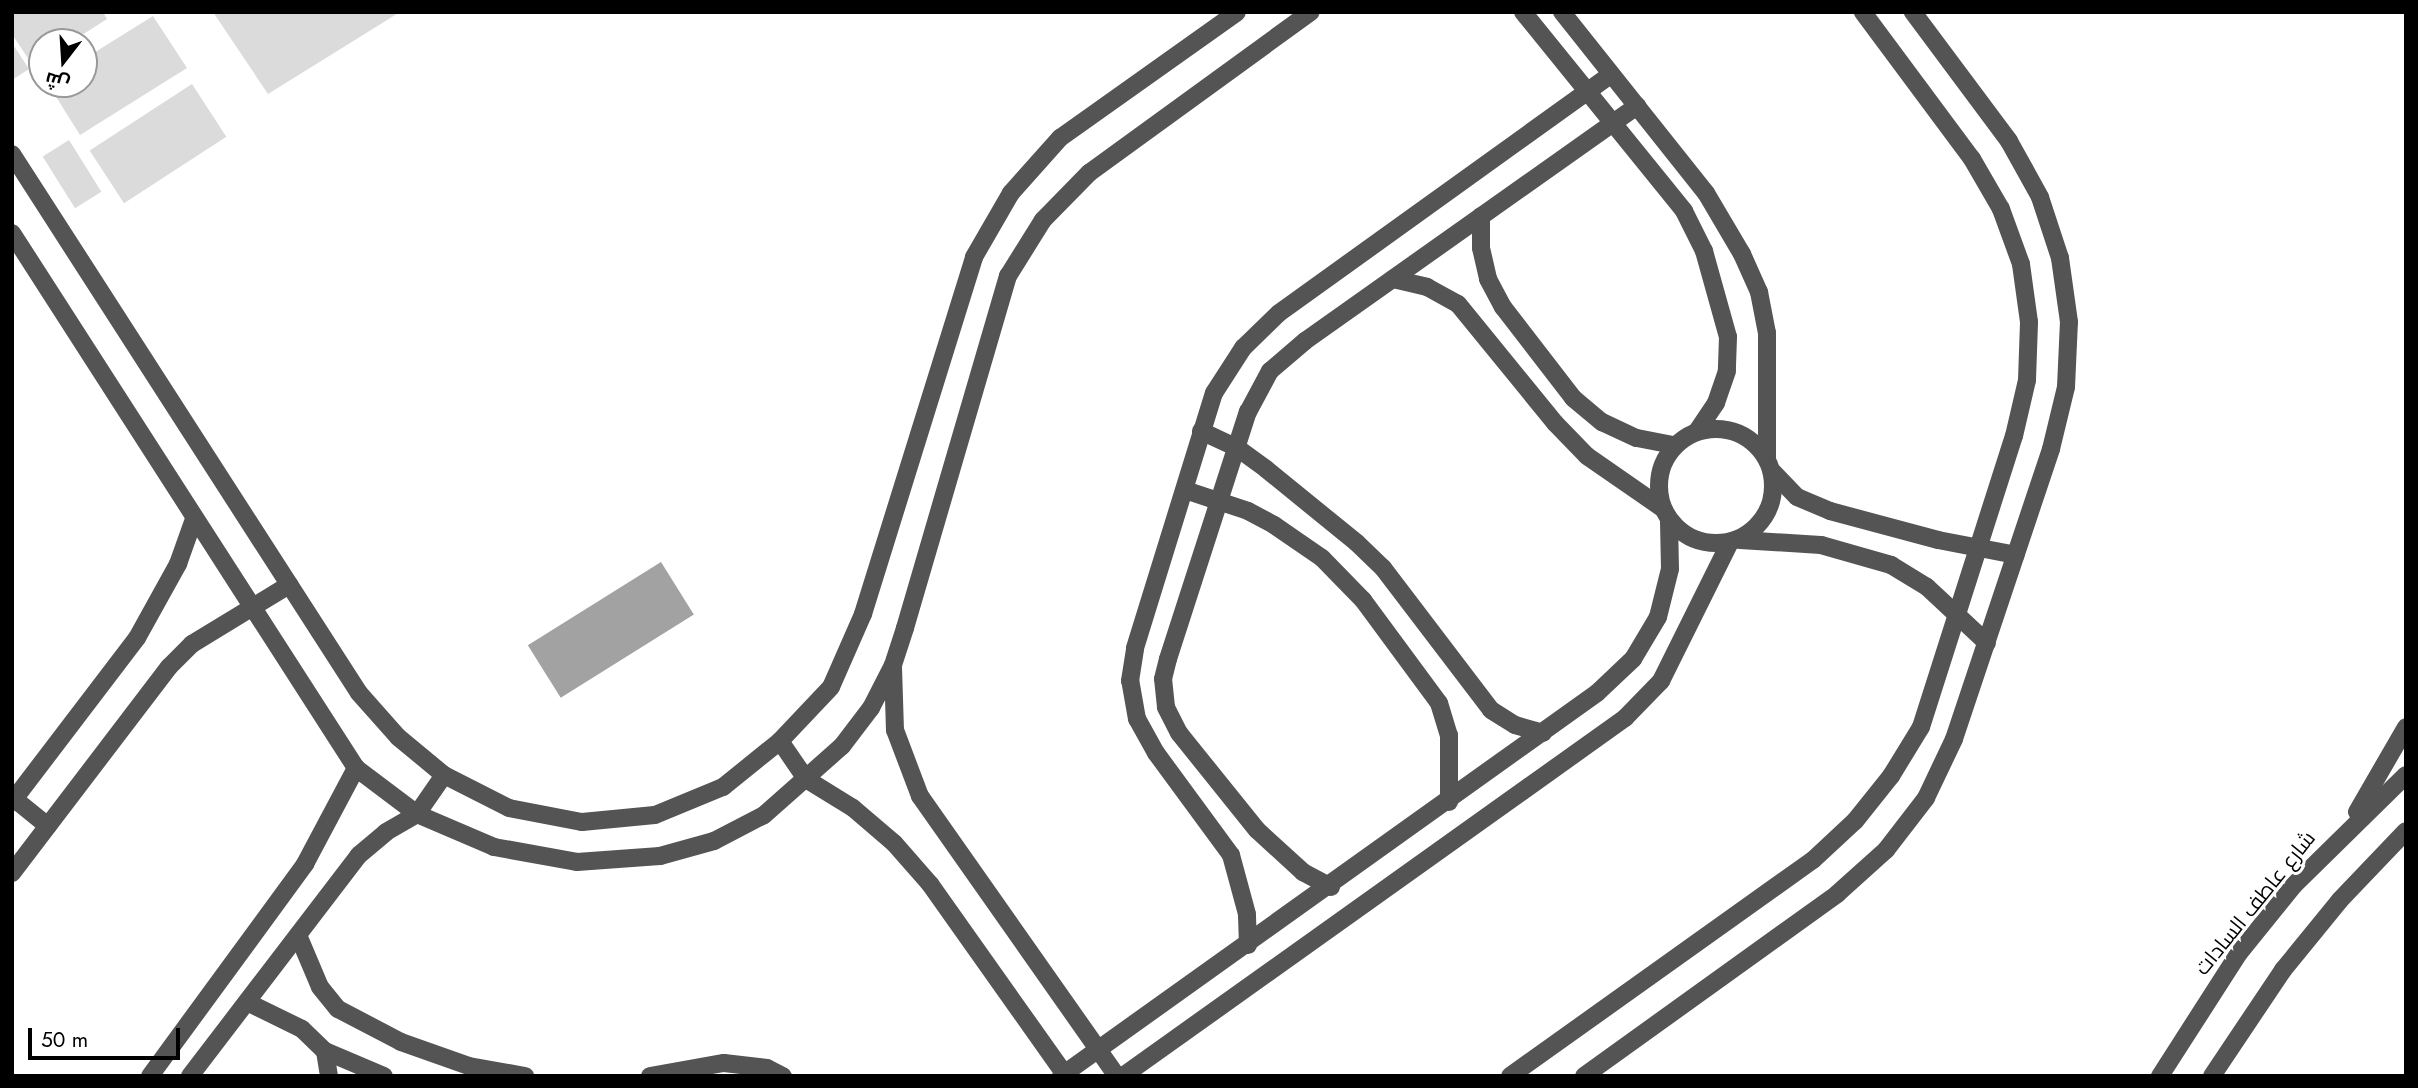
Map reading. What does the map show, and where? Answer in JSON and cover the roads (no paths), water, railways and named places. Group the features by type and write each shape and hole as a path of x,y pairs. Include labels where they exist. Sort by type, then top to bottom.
{"street":[{"path":"12,153 359,693 398,737 444,775 509,808 582,822 655,815 712,792 780,741 831,687 863,614 974,257 1011,193 1060,138 1237,12"},
{"path":"12,233 252,611 356,768 417,814 494,847 577,862 660,856 714,841 764,815 842,746 871,708 893,665 1015,264 1043,220 1089,173 1311,12"},
{"path":"780,741 806,779 884,835 930,884 1064,1075 1331,887 1597,693 1639,648 1658,617 1670,569 1660,475 1674,445 1697,431 1716,403 1727,371 1728,337 1719,293 1684,211 1522,12"},
{"path":"1123,1076 1625,718 1661,681 1733,541 1755,529 1768,512 1774,492 1770,465 1767,333 1759,292 1706,192 1563,12"},
{"path":"1510,1076 1812,860 1855,821 1891,776 1921,727 2027,380 2029,322 2021,264 2001,209 1972,159 1863,12"},
{"path":"1584,1076 1837,894 1886,850 1926,798 1954,739 2051,449 2066,387 2069,322 2060,258 2040,197 2008,141 1913,12"},
{"path":"1248,945 1247,914 1231,855 1156,753 1137,719 1130,681 1135,648 1214,393 1243,348 1279,313 1611,74"},
{"path":"1331,887 1303,872 1257,830 1179,733 1166,708 1163,679 1168,659 1236,447 1270,371 1393,279 1637,106"},
{"path":"1481,216 1481,248 1488,279 1503,307 1573,398 1625,433 1674,445"},
{"path":"1393,279 1427,286 1458,304 1555,423 1587,456 1666,514 1696,540 1821,545 1891,565 1927,587 1955,617 1987,643"},
{"path":"1201,431 1236,447 1383,568 1491,710 1515,725 1543,733"},
{"path":"1697,431 1737,432 1770,465 1797,498 1830,511 2016,555"},
{"path":"1185,490 1220,500 1273,525 1312,552 1363,600 1439,703 1449,735 1449,802"},
{"path":"48,826 13,799 137,638 164,593 194,519"},
{"path":"14,867 169,667 192,644 252,611 289,585"},
{"path":"893,665 895,730 919,796 1117,1076"},
{"path":"2350,825 2406,727"},
{"path":"150,1076 304,864 356,768"},
{"path":"190,1076 359,855 386,832 417,814 444,775"},
{"name":"شارع عاطف السادات","path":"2160,1076 2239,953 2350,825 2406,775"},
{"path":"2212,1076 2283,970 2340,900 2406,831"},
{"path":"298,935 311,971 338,1009 412,1046 469,1066 525,1076"},
{"path":"247,1002 302,1029 325,1051 384,1076"},
{"path":"325,1051 329,1076"},
{"path":"650,1076 724,1063 767,1068 783,1076"}]}
